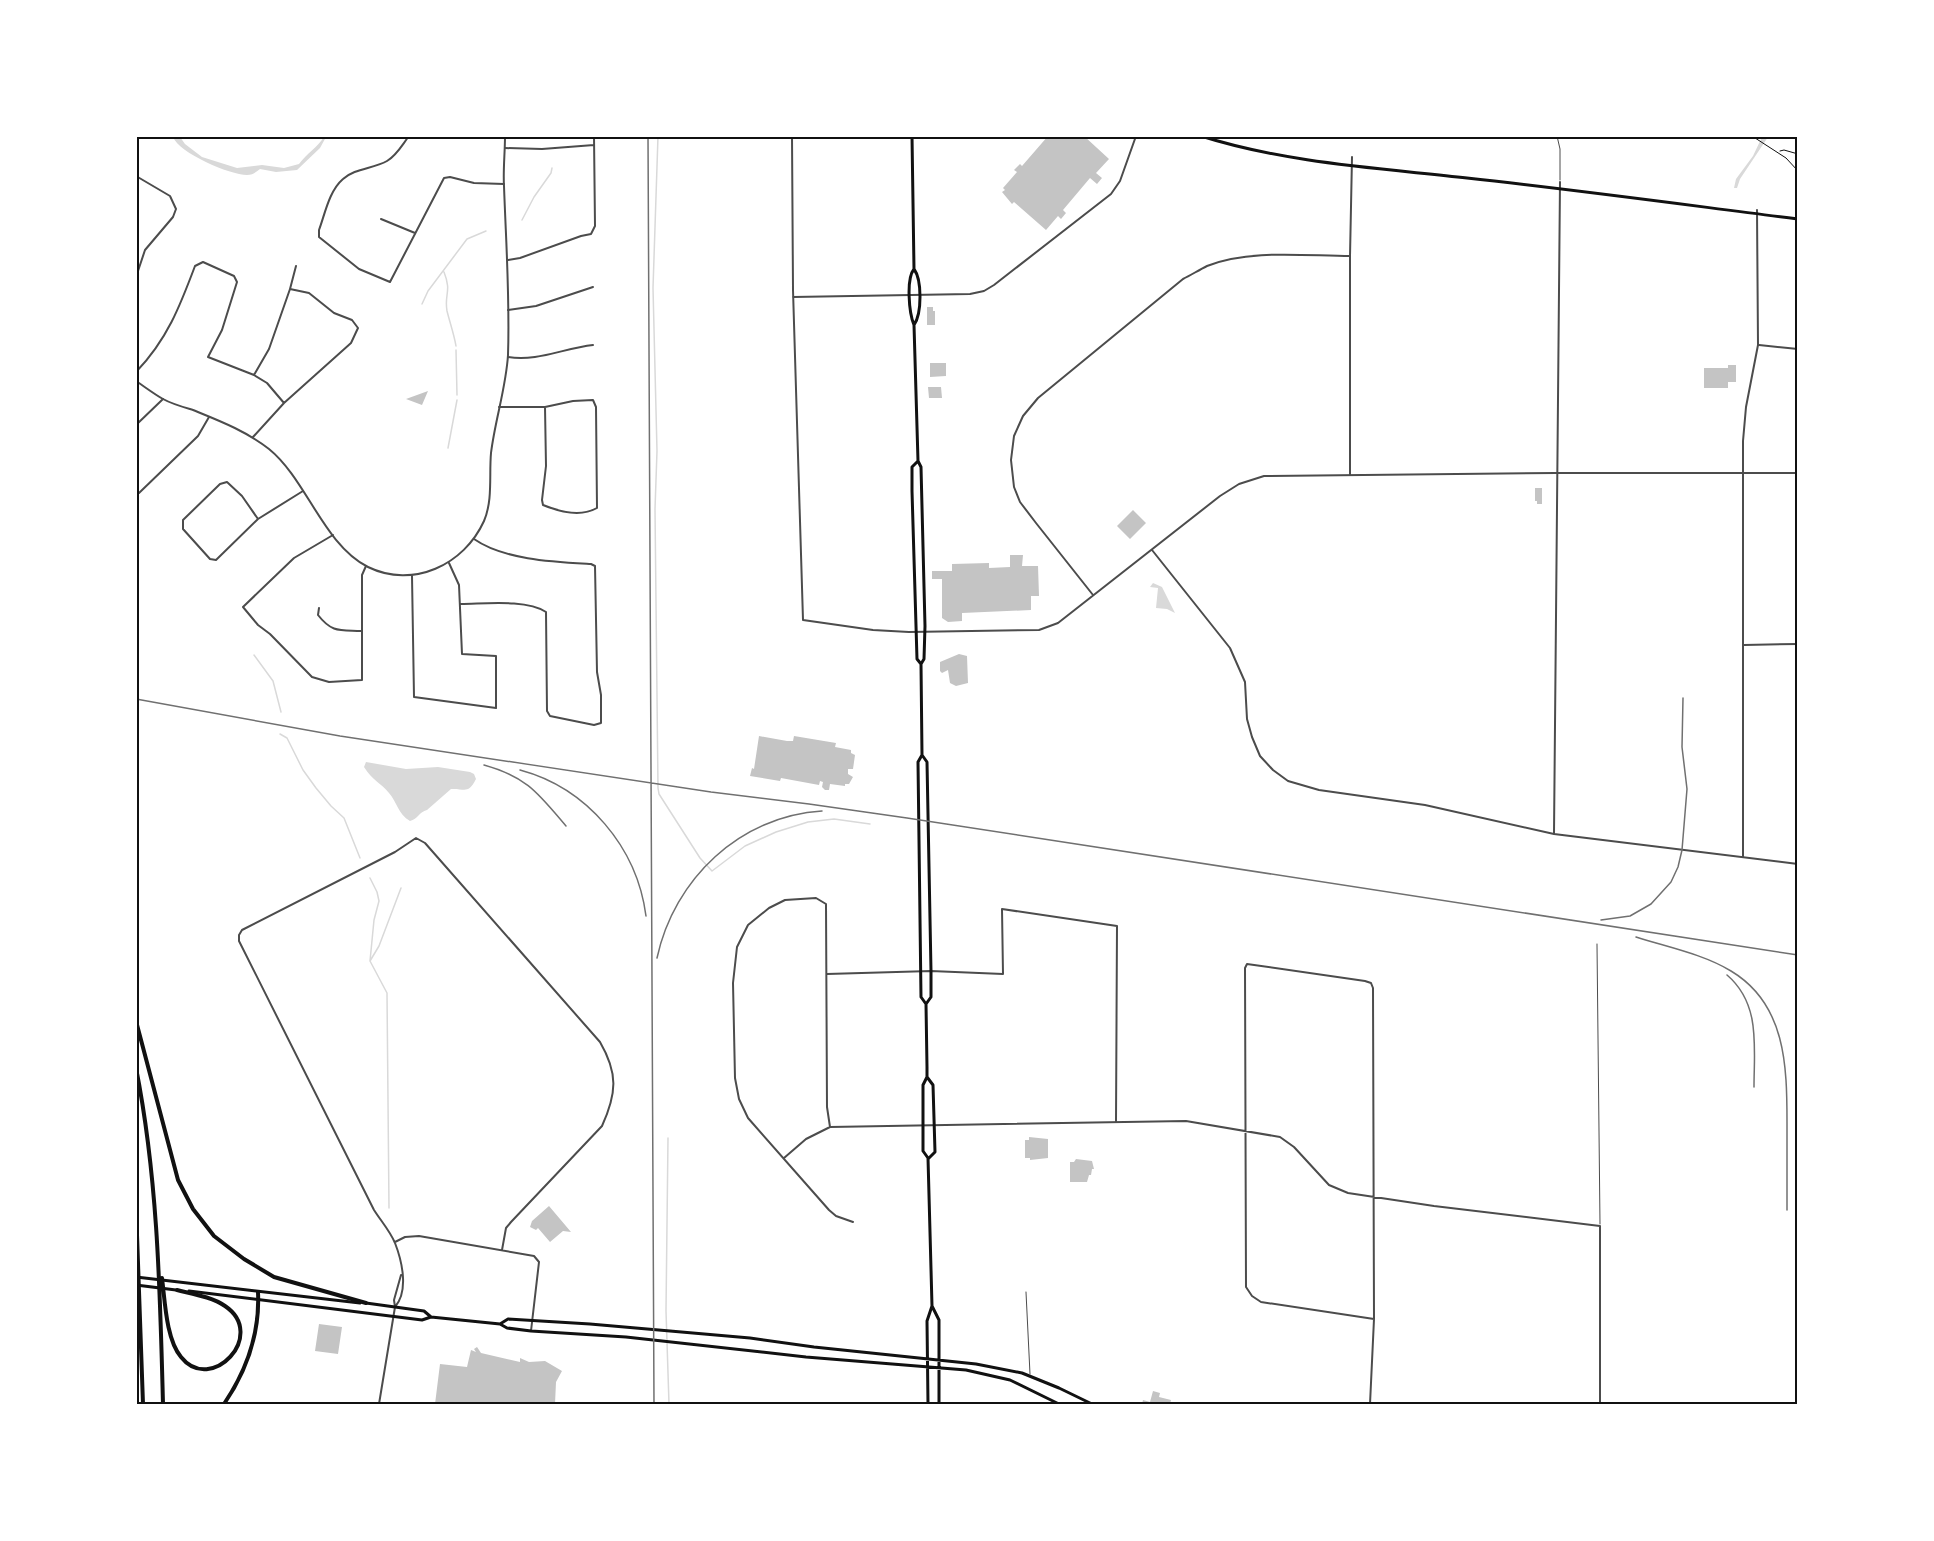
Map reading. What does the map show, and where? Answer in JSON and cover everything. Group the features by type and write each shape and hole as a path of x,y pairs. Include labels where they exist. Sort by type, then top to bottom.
{"highway":[{"path":"136,1021 178,1180 193,1209 214,1236 244,1259 274,1276 366,1303"},
{"path":"136,1068 151,1164 159,1261 163,1404"},
{"path":"136,1207 143,1404"},
{"path":"159,1261 174,1347 189,1365 202,1369 217,1366 229,1358 237,1348 240,1335 236,1319 223,1305 177,1290"},
{"path":"224,1404 249,1360 256,1324 258,1292"},
{"path":"136,1298 141,1322"}],"main road":[{"path":"912,136 914,269 919,277 919,317 914,325"},
{"path":"1201,136 1239,148 1295,158 1560,188 1797,219"},
{"path":"914,269 910,274 910,294 911,318 914,325 918,461 921,467 924,632 924,659 921,664 922,755 918,762 921,997 926,1004 927,1077 923,1085 923,1151 928,1158 932,1306 927,1321 928,1404"},
{"path":"918,461 912,467 912,491 917,659 921,664"},
{"path":"912,491 921,491"},
{"path":"922,755 927,762 931,971 931,997 926,1004"},
{"path":"927,1077 933,1085 935,1152 928,1158"},
{"path":"136,1277 366,1303 424,1311 431,1317"},
{"path":"136,1285 422,1320 431,1317 500,1324 507,1328 531,1331 632,1338 939,1368 998,1377 1022,1385 1059,1404"},
{"path":"932,1306 939,1320 939,1404"},
{"path":"500,1324 508,1319 633,1328 750,1338 939,1359 1003,1368 1029,1376 1084,1403 1092,1404"}],"street":[{"path":"409,136 394,156 385,162 360,169 343,179 332,195 319,230 319,237 359,269 390,282 444,178 450,177 474,183 504,184"},
{"path":"136,381 163,399 253,437 278,457 333,535 348,553 366,566 388,574 412,576 449,563 474,539 485,519 489,499 491,454 508,357 508,260 504,184 506,136"},
{"path":"508,260 591,234 595,226 594,136"},
{"path":"792,136 793,297 803,620 873,630 917,632 1039,630 1058,623 1202,509 1239,484 1264,476 1797,473"},
{"path":"793,297 970,294 984,291 1111,194 1125,172 1136,136"},
{"path":"505,148 542,149 594,145"},
{"path":"1350,474 1350,256 1353,157"},
{"path":"136,176 170,196 176,209 173,217 145,250 136,277"},
{"path":"1554,834 1560,182"},
{"path":"1743,857 1744,422 1758,345 1757,212"},
{"path":"381,219 416,233"},
{"path":"1093,595 1035,523 1020,502 1014,487 1011,460 1014,436 1023,416 1038,398 1107,340 1183,279 1208,266 1233,259 1257,256 1350,256"},
{"path":"136,372 158,347 180,306 195,266 203,262 234,276 237,282 222,330 208,357 255,375 267,383 284,403"},
{"path":"255,375 269,349 296,266"},
{"path":"508,310 536,306 593,287"},
{"path":"253,437 284,403 351,343 358,328 352,320 334,313 309,293 290,289"},
{"path":"508,357 531,359 571,347 593,345"},
{"path":"1758,345 1797,350"},
{"path":"136,425 163,399"},
{"path":"499,406 545,406 573,400 593,400 596,407 597,508 588,513 565,512 543,505 546,466 545,406"},
{"path":"139,493 198,436 209,417"},
{"path":"258,519 242,496 227,482 220,484 183,520 183,529 210,559 216,560 258,519 303,491"},
{"path":"333,535 294,558 243,607 258,625 272,635 312,677 329,682 362,680 362,575 366,566"},
{"path":"461,604 519,605 540,608 546,612 547,711 549,716 594,725 600,723 602,718 597,672 595,566 500,552 474,539"},
{"path":"1152,550 1230,648 1245,682 1247,719 1251,737 1260,756 1288,781 1319,790 1425,805 1554,834 1797,864"},
{"path":"412,576 414,697 496,708 496,656 462,654 459,585 449,563"},
{"path":"319,608 318,615 326,625 335,630 361,631"},
{"path":"1744,645 1797,644"},
{"path":"395,1307 400,1301 404,1281 394,1242 374,1210 239,941 239,935 242,930 395,852 416,838 425,843 600,1042 614,1070 614,1090 610,1108 602,1126 506,1228 502,1250"},
{"path":"830,1127 827,1107 826,904 816,898 785,900 769,908 748,926 737,948 733,983 736,1089 748,1118 829,1210 836,1216 853,1222"},
{"path":"827,974 931,971 1003,974 1002,909 1117,926 1116,1122"},
{"path":"1370,1404 1374,1319 1372,986 1365,981 1247,964 1245,968 1245,1282 1249,1292 1257,1300 1266,1303 1374,1319"},
{"path":"784,1158 806,1139 830,1127 1182,1121 1276,1136 1289,1143 1323,1180 1348,1193 1600,1226 1600,1404"},
{"path":"394,1242 405,1237 419,1236 534,1256 539,1263 531,1331"},
{"path":"379,1404 395,1307 394,1300 401,1275"}],"lane":[{"path":"1557,136 1560,182"},
{"path":"1597,944 1600,1226"},
{"path":"1026,1292 1029,1376"}],"path":[{"path":"1752,136 1786,158 1797,171"},
{"path":"1778,152 1784,150 1797,154"},
{"path":"1797,177 1797,182"}],"shaded area":[{"path":"173,137 180,137 185,144 202,157 237,168 262,165 284,168 299,164 326,137 320,148 297,170 276,172 260,169 247,175 206,162 185,150"},
{"path":"1762,137 1768,137 1740,179 1737,188 1734,188 1736,179 1753,156"},
{"path":"1153,583 1162,587 1175,613 1167,609 1156,608 1158,588 1150,587"},
{"path":"366,762 406,769 438,767 470,772 476,779 468,789 451,789 410,821 403,815 383,786 367,772 364,767"}],"building":[{"path":"1048,136 1084,136 1109,159 1096,173 1102,178 1097,184 1090,178 1063,210 1066,213 1061,219 1058,216 1046,230 1014,202 1012,204 1002,192 1017,172 1014,170 1020,164 1022,166"},
{"path":"927,307 933,307 935,311 935,325 927,325"},
{"path":"930,363 946,363 946,376 930,377"},
{"path":"1728,365 1736,365 1736,382 1728,382 1728,388 1704,388 1704,368 1728,368"},
{"path":"928,387 941,387 942,398 929,398"},
{"path":"428,391 422,405 406,399"},
{"path":"1535,488 1542,488 1542,504 1537,504 1535,501"},
{"path":"1133,510 1146,523 1130,539 1117,526"},
{"path":"1010,555 1023,555 1022,566 1038,566 1039,596 1031,596 1031,610 962,613 962,621 948,622 942,618 942,579 932,579 932,571 952,571 952,564 989,563 989,568 1010,567"},
{"path":"959,654 967,656 968,683 956,686 950,683 948,670 942,673 940,671 940,662"},
{"path":"759,736 793,741 794,736 836,743 835,747 851,750 851,753 855,755 853,769 848,769 848,774 853,777 845,786 830,784 829,790 825,790 822,787 823,782 820,781 819,785 781,778 780,781 750,776 752,768 754,769"},
{"path":"1029,1137 1048,1139 1048,1158 1030,1160 1030,1158 1025,1158 1025,1140 1029,1140"},
{"path":"1076,1159 1092,1161 1094,1169 1087,1182 1070,1182 1070,1162"},
{"path":"549,1206 571,1232 563,1231 550,1242 538,1228 536,1230 530,1227 532,1221"},
{"path":"319,1324 342,1327 338,1354 315,1351"},
{"path":"477,1347 481,1353 520,1362 520,1358 529,1362 545,1361 562,1371 556,1382 555,1404 435,1404 440,1364 467,1367 471,1350 476,1352 474,1349"},
{"path":"1153,1391 1160,1393 1159,1397 1171,1400 1170,1404 1142,1404 1143,1400 1150,1402"}],"waterway":[{"path":"658,136 653,288 657,451 655,509 659,794 700,858 712,871 745,846 776,832 808,822 834,819 870,824"},
{"path":"522,220 552,168"},
{"path":"422,304 428,291 467,239 486,231"},
{"path":"444,272 448,289 447,311 456,346"},
{"path":"456,350 457,395"},
{"path":"448,448 457,400"},
{"path":"254,655 273,681 281,712"},
{"path":"280,734 287,738 303,770 316,788 344,818 360,858"},
{"path":"370,878 379,901 374,920 370,961 387,993 389,1208"},
{"path":"370,961 379,946 401,888"},
{"path":"668,1138 666,1311 669,1404"}],"railway":[{"path":"648,136 654,1404"},
{"path":"1601,920 1630,916 1651,904 1671,882 1678,867 1682,850 1687,789 1682,747 1683,698"},
{"path":"136,699 340,736 711,792 907,818 1798,955"},
{"path":"484,765 511,775 531,788 566,826"},
{"path":"520,770 567,791 605,824 620,844 632,867 641,891 646,916"},
{"path":"657,958 678,902 695,878 715,857 738,839 764,825 792,816 822,811"},
{"path":"1636,937 1697,955 1731,971 1749,985 1763,1001 1773,1019 1780,1038 1786,1080 1787,1210"},
{"path":"1727,975 1746,999 1750,1013 1754,1042 1754,1087"}]}
